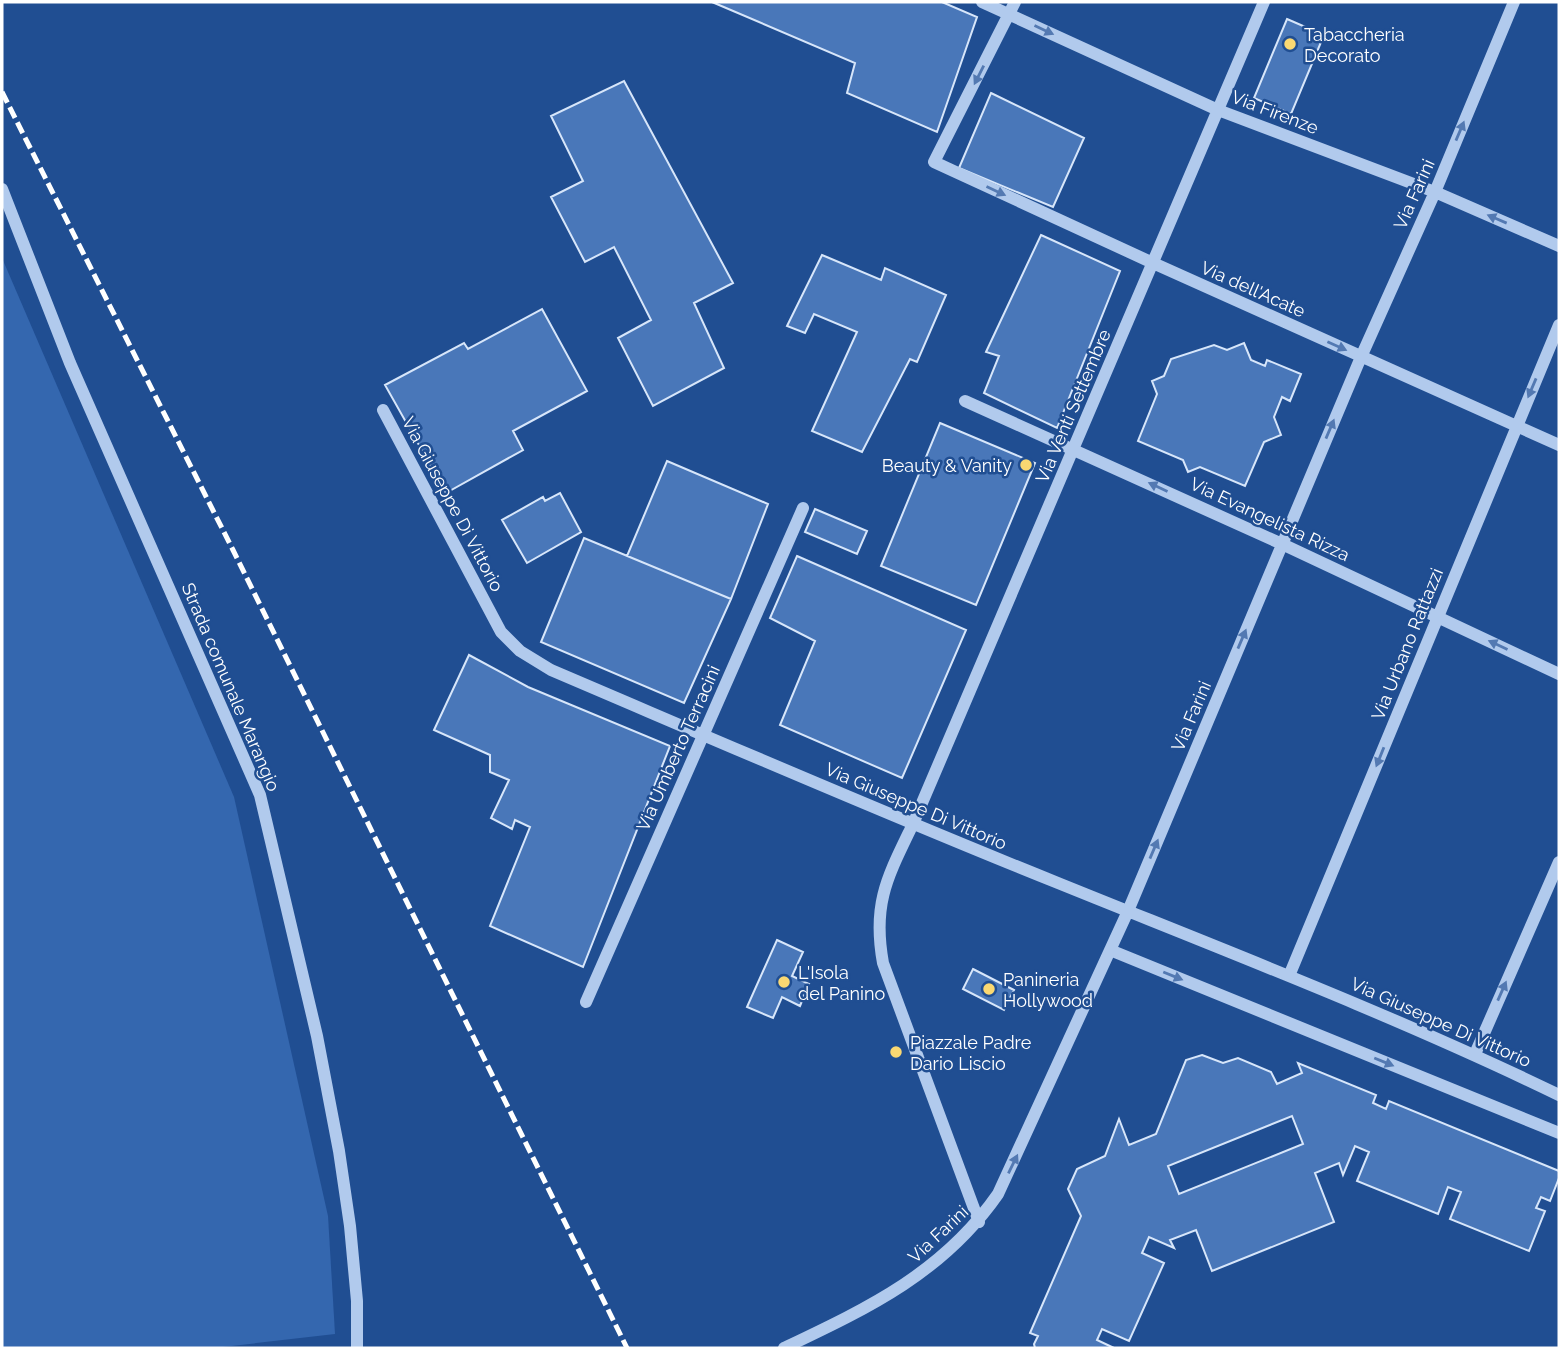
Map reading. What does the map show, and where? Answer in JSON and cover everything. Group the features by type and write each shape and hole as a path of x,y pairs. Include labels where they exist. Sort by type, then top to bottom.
{"street":[{"name":"Via Firenze","path":"982,2 1013,8 1218,110 1435,192 1559,246"},
{"name":"Via Venti Settembre","path":"978,1222 883,963 879,940 882,895 1264,2"},
{"name":"Via Farini","path":"784,1348 876,1302 920,1275 945,1255 978,1222 998,1194 1128,912 1361,357 1435,192 1514,2"},
{"name":"Via dell'Acate","path":"1013,8 934,162 1559,445"},
{"name":"Strada comunale Marangio","path":"2,189 70,363 260,795 317,1036 339,1152 357,1301 357,1348"},
{"name":"Via Urbano Rattazzi","path":"1289,976 1559,326"},
{"name":"Via Evangelista Rizza","path":"965,401 1074,448 1559,674"},
{"name":"Via Giuseppe Di Vittorio","path":"383,410 501,632 520,651 551,670 913,824 1475,1054 1559,1095"},
{"name":"Via Umberto Terracini","path":"586,1002 803,508"},
{"path":"1475,1054 1559,862"},
{"path":"1110,950 1559,1133"}],"shaded area":[{"path":"2,258 234,797 328,1216 335,1334 214,1348 2,1348"}],"building":[{"path":"712,2 942,2 977,17 937,132 847,93 855,63"},
{"path":"1287,19 1324,35 1291,114 1254,98"},
{"path":"624,81 733,283 694,303 724,368 653,406 618,338 651,320 614,247 585,262 551,197 583,181 551,116"},
{"path":"991,93 1084,138 1053,207 959,168"},
{"path":"1041,235 1120,271 1057,428 984,393 999,356 986,352"},
{"path":"822,255 881,280 885,268 946,295 917,362 910,359 862,452 812,431 857,332 814,314 805,333 787,326"},
{"path":"542,309 587,391 513,431 523,450 446,493 385,385 464,343 468,349"},
{"path":"1244,343 1251,360 1265,366 1267,360 1301,374 1290,401 1282,397 1274,417 1281,435 1264,442 1245,486 1200,467 1188,472 1183,460 1138,441 1157,394 1152,381 1164,376 1171,359 1214,345 1227,350"},
{"path":"940,423 1035,463 976,605 881,566"},
{"path":"667,461 768,504 731,599 627,556"},
{"path":"560,493 581,532 527,563 502,520 543,497 545,501"},
{"path":"815,509 867,531 857,554 805,532"},
{"path":"584,538 731,599 684,703 541,642"},
{"path":"797,556 966,630 902,778 780,725 815,641 770,618"},
{"path":"469,655 528,687 670,746 583,967 490,926 530,827 515,820 512,829 491,818 509,780 490,772 490,755 434,730"},
{"path":"777,940 803,952 792,976 809,984 800,1006 782,997 773,1018 747,1007"},
{"name":"Panineria Hollywood","path":"973,969 1014,990 1004,1010 963,989"},
{"path":"1202,1055 1223,1063 1238,1058 1271,1072 1277,1084 1302,1073 1298,1063 1376,1095 1373,1103 1386,1109 1389,1101 1559,1171 1550,1201 1541,1197 1536,1208 1545,1211 1529,1251 1450,1219 1461,1192 1448,1187 1438,1214 1357,1181 1369,1152 1355,1146 1343,1175 1339,1163 1315,1173 1334,1222 1212,1271 1196,1230 1170,1240 1174,1248 1149,1237 1142,1253 1164,1263 1129,1341 1102,1329 1097,1340 1114,1348 1035,1348 1038,1336 1030,1333 1081,1216 1068,1189 1077,1169 1105,1156 1119,1119 1129,1145 1156,1134 1186,1060","holes":["1292,1116 1303,1144 1179,1194 1168,1166"]}],"railway":[{"path":"2,92 233,550 627,1348"}],"place":[{"name":"Tabaccheria Decorato","path":"1290,44"},
{"name":"Beauty & Vanity","path":"1026,465"},
{"name":"L'Isola del Panino","path":"784,982"},
{"name":"Panineria Hollywood","path":"989,989"},
{"name":"Piazzale Padre Dario Liscio","path":"896,1052"}]}
